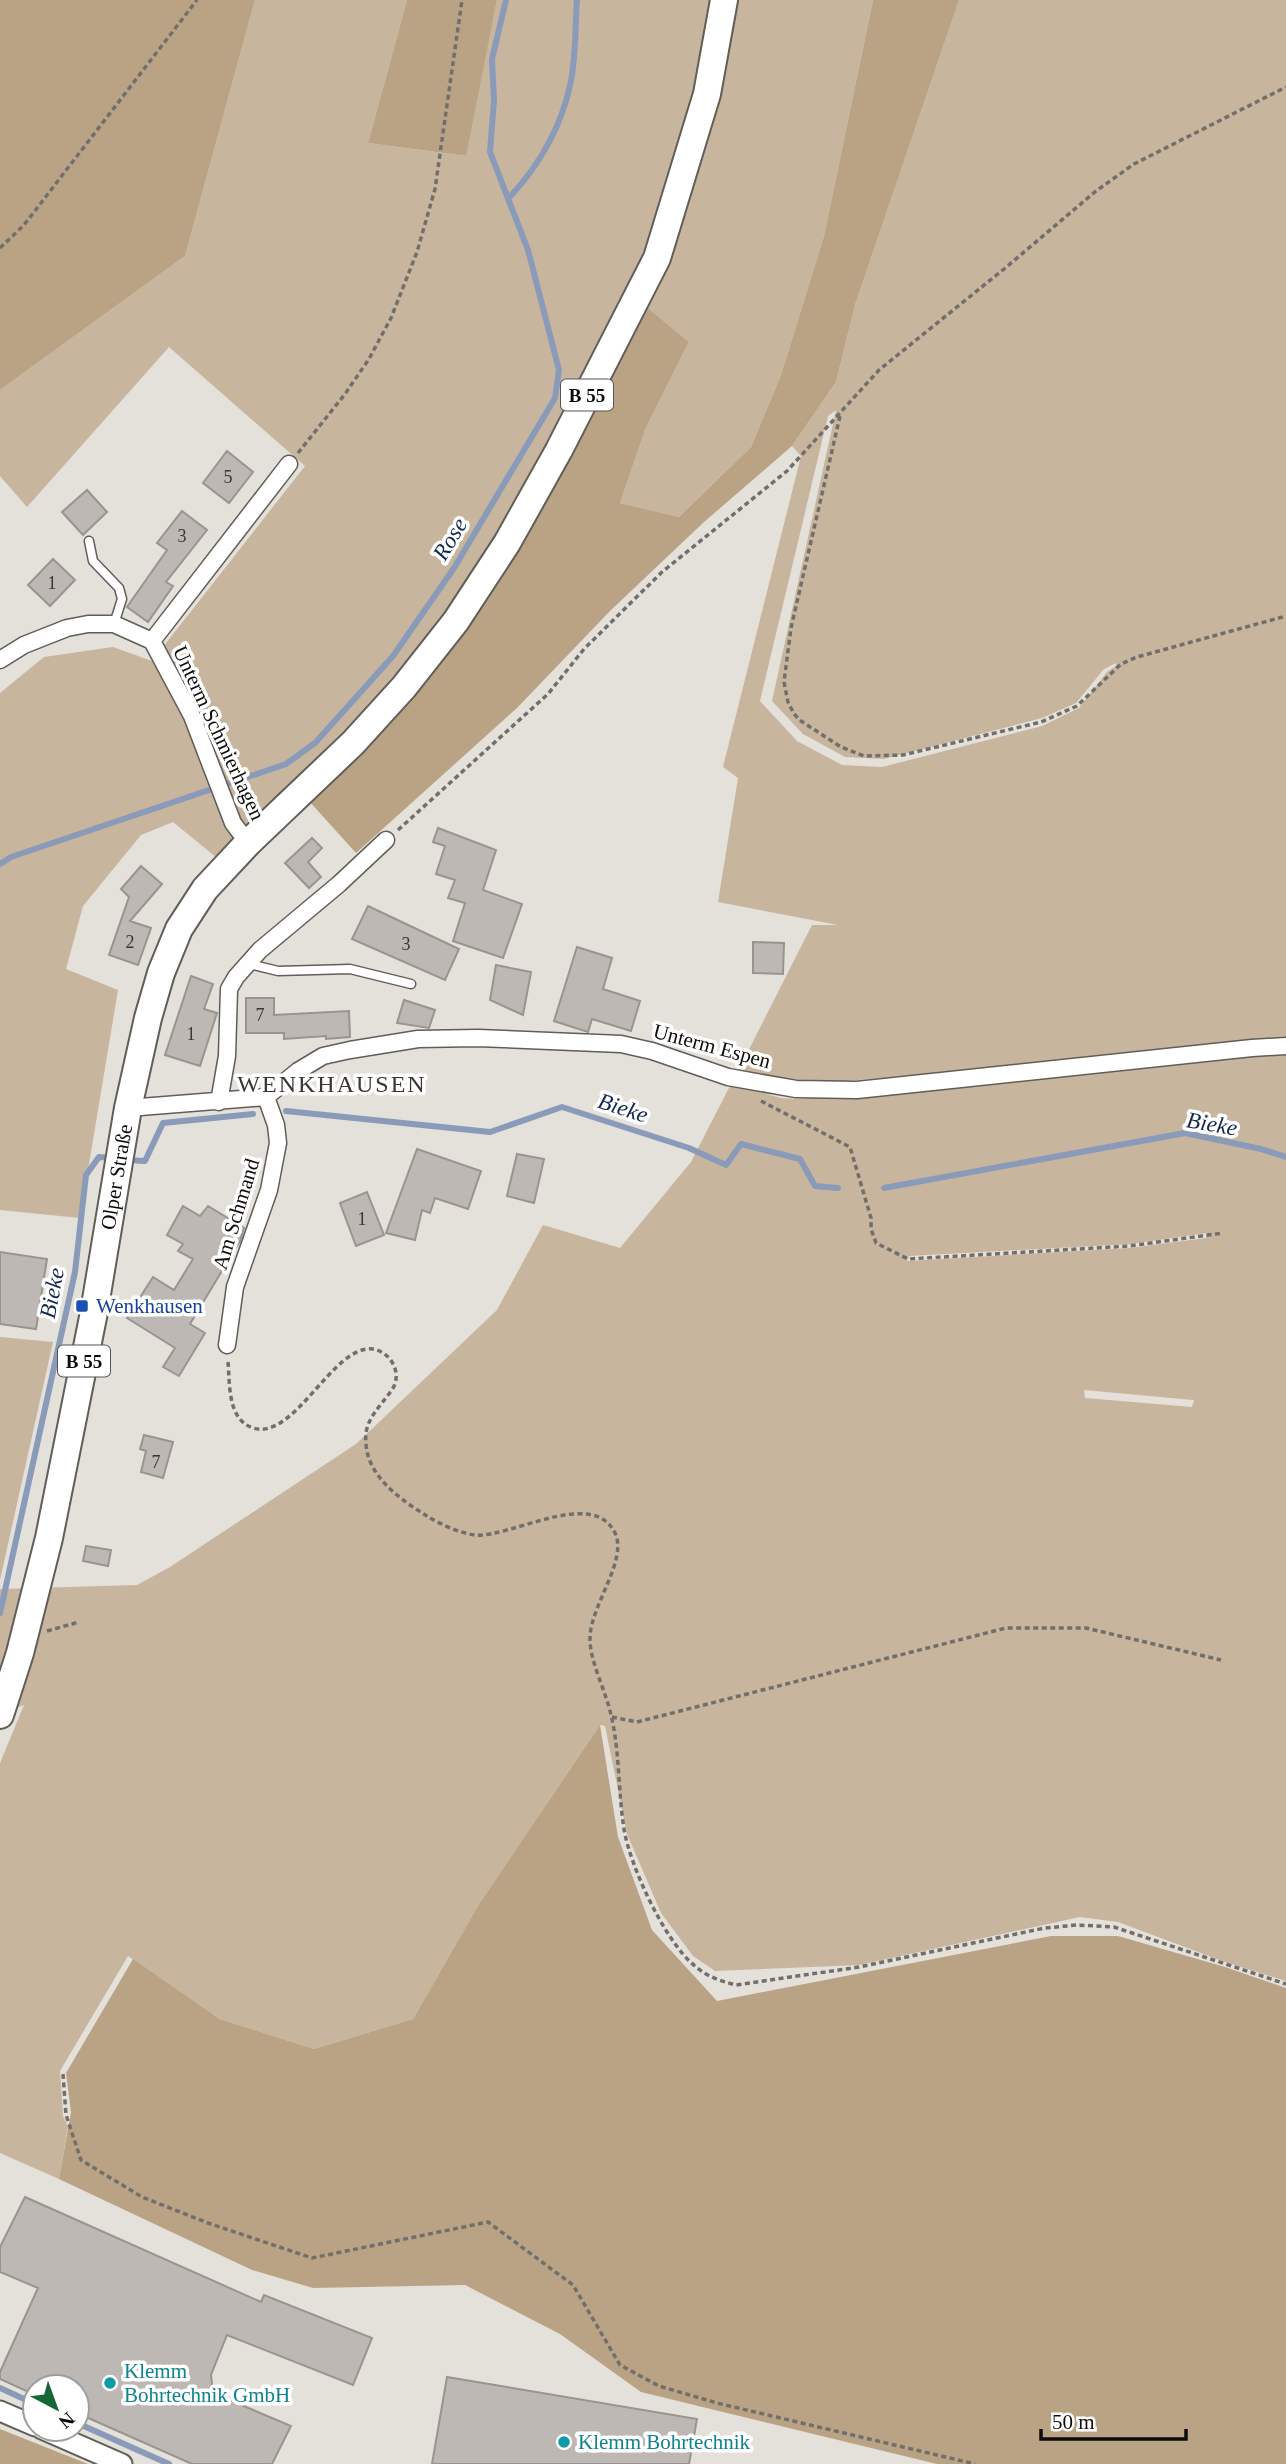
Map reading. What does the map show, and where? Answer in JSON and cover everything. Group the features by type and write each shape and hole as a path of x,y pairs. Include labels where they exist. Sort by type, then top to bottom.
{"main road":[{"name":"B 55","path":"247,843 353,743 404,687 456,621 507,543 540,485 657,258 707,94 724,0"},
{"name":"Olper Straße","path":"0,1715 20,1653 49,1538 94,1312 128,1108 151,1007 179,929 205,889 247,843"}],"street":[{"name":"Unterm Schmierhagen","path":"152,641 289,464"},
{"name":"Unterm Schmierhagen","path":"0,660 24,645 67,628 88,624 114,624 152,641 205,745 233,823 247,843"},
{"path":"219,1102 227,1056 229,989 246,963 386,840"},
{"name":"Unterm Espen","path":"266,1097 298,1071 323,1056 418,1040 478,1038 621,1044 652,1051 728,1077 796,1089 857,1090 1286,1046"},
{"path":"128,1108 266,1097"},
{"name":"Am Schmand","path":"227,1345 235,1287 269,1190 276,1150 276,1125 266,1097"},
{"path":"0,2411 21,2420"},
{"path":"74,2443 121,2464"}],"lane":[{"path":"89,541 93,561 119,588 122,599 114,624"},
{"path":"246,963 278,971 350,969 411,984"}],"path":[{"path":"0,248 24,225 197,0"},
{"path":"289,464 363,368 391,318 405,286 435,189 463,0"},
{"path":"386,840 548,694 584,649 662,572 778,479 879,370 1004,270 1096,191 1134,164 1286,87"},
{"path":"840,414 791,628 784,682 788,702 794,714 820,735 841,747 864,756 903,755 1041,722 1077,706 1121,664 1137,657 1286,616"},
{"path":"728,1077 751,1096 849,1147 872,1218 871,1229 876,1243 908,1259 1129,1246 1223,1233"},
{"path":"227,1345 230,1396 235,1412 243,1423 266,1429 295,1411 348,1357 362,1350 373,1349 384,1353 392,1362 397,1377 393,1388 370,1419 366,1444 371,1461 383,1481 401,1500 432,1519 476,1535 496,1533 579,1513 593,1514 614,1529 618,1542 615,1564 599,1600 590,1638 612,1717 625,1832 636,1869 658,1916 676,1946 694,1966 717,1981 736,1985 859,1967 1045,1928 1077,1924 1114,1927 1286,1984"},
{"path":"612,1717 637,1722 1006,1628 1086,1628 1221,1660"},
{"path":"63,2074 66,2115 81,2160 142,2197 312,2259 488,2222 573,2286 620,2365 659,2386 717,2403 975,2464"}],"shaded area":[{"path":"0,0 255,0 185,256 0,390"},
{"path":"255,0 407,0 368,143 465,156 497,0 873,0 824,236 781,375 751,447 679,517 620,503 645,430 689,342 647,307 532,524 309,801 238,875 173,822 141,835 83,906 66,969 118,990 80,1218 0,1210 0,693 44,657 113,647 152,661 305,466 169,347 27,507 0,476 0,390 185,256"},
{"path":"407,0 497,0 466,156 368,143"},
{"path":"873,0 959,0 855,305 836,382 792,446 704,522 610,611 517,708 356,853 309,801 532,524 647,307 689,342 645,430 620,503 679,517 751,447 781,375 824,236"},
{"path":"959,0 1286,0 1286,1041 787,1086 736,1075 812,925 838,925 718,902 738,778 723,767 801,456 792,446 836,382 855,305","holes":["836,410 772,701 803,734 845,757 884,759 1042,718 1076,703 1104,669 1116,663 1079,708 1042,726 882,767 842,765 797,741 760,701 828,416"]},
{"path":"1286,1053 1286,1981 1225,1962 1118,1922 1080,1917 859,1965 715,1971 693,1956 661,1913 627,1834 605,1726 600,1725 479,1904 413,2019 314,2049 220,2019 128,1956 60,2071 63,2116 68,2126 59,2179 0,2153 0,1763 24,1705 0,1715 0,1589 137,1585 170,1567 356,1444 497,1310 543,1225 620,1248 691,1162 731,1084 781,1098 801,1099","holes":["1207,1233 1206,1238 1129,1248 907,1261 909,1256 1130,1244","1084,1390 1193,1400 1194,1400 1192,1407 1085,1398"]},
{"path":"0,1337 53,1342 0,1580"},
{"path":"600,1725 618,1837 652,1930 717,2001 1051,1936 1118,1936 1286,1988 1286,2464 937,2464 641,2392 560,2334 465,2285 313,2288 252,2270 59,2179 71,2112 66,2073 133,1959 220,2019 314,2049 413,2019 479,1904"},
{"path":"0,2429 21,2437 21,2443 35,2443 88,2464 0,2464"}],"building":[{"path":"227,451 253,472 229,503 203,483"},
{"path":"87,490 107,512 83,535 62,512"},
{"path":"182,511 207,530 166,582 173,586 148,622 127,607 167,550 157,543"},
{"path":"53,559 75,580 50,606 28,585"},
{"path":"438,828 496,850 483,890 522,904 503,958 453,941 465,903 448,898 455,880 436,874 445,846 433,842"},
{"path":"312,838 322,848 308,862 321,877 309,888 285,863"},
{"path":"141,866 162,884 130,921 151,928 138,965 109,955 129,897 121,889"},
{"path":"368,906 459,949 445,980 352,939"},
{"path":"753,942 784,943 783,974 753,973"},
{"path":"577,947 612,958 603,989 640,1001 631,1031 592,1019 588,1032 554,1021"},
{"path":"496,965 531,972 523,1015 490,1000"},
{"path":"191,976 213,984 204,1009 217,1013 200,1066 165,1055"},
{"path":"246,998 274,998 274,1015 349,1011 350,1037 284,1039 284,1033 246,1033"},
{"path":"404,1000 435,1010 429,1028 397,1023"},
{"path":"417,1149 481,1171 468,1209 435,1198 430,1213 422,1210 415,1240 386,1233"},
{"path":"517,1154 544,1159 534,1203 507,1196"},
{"path":"367,1192 384,1235 356,1246 340,1203"},
{"path":"183,1206 200,1216 208,1206 244,1228 240,1241 190,1324 205,1333 179,1376 163,1367 175,1348 127,1318 153,1277 174,1290 193,1259 178,1251 183,1244 167,1235"},
{"path":"0,1252 47,1259 36,1329 0,1324"},
{"path":"144,1435 173,1442 163,1478 141,1472 146,1451 140,1449"},
{"path":"86,1546 111,1550 108,1566 83,1561"},
{"path":"25,2197 261,2302 264,2295 372,2338 353,2385 227,2335 211,2375 213,2393 291,2426 272,2464 192,2464 91,2419 91,2373 21,2373 21,2389 0,2379 0,2372 38,2288 0,2272 0,2247"},
{"name":"Klemm Bohrtechnik","path":"447,2377 697,2419 689,2464 432,2464"}],"waterway":[{"name":"Rose","path":"0,864 11,857 286,764 315,743 393,656 454,568 555,398 559,370 528,250 490,152 494,100 492,59 506,0"},
{"path":"508,199 539,159 562,114 573,71 577,0"},
{"name":"Bieke","path":"286,1111 490,1132 562,1107 689,1148 726,1165 741,1144 800,1159 815,1186 838,1188"},
{"name":"Bieke","path":"126,1160 145,1161 163,1123 253,1114"},
{"name":"Bieke","path":"884,1188 1185,1133 1286,1157"},
{"name":"Bieke","path":"0,1613 75,1272 86,1175 99,1157 112,1158"},
{"path":"0,2388 21,2398"},
{"path":"91,2429 169,2464"}],"place":[{"name":"Wenkhausen","path":"82,1306"},
{"name":"Klemm Bohrtechnik GmbH","path":"110,2383"},
{"name":"Klemm Bohrtechnik","path":"564,2442"}],"district":[{"name":"WENKHAUSEN","path":"332,1084"}]}
